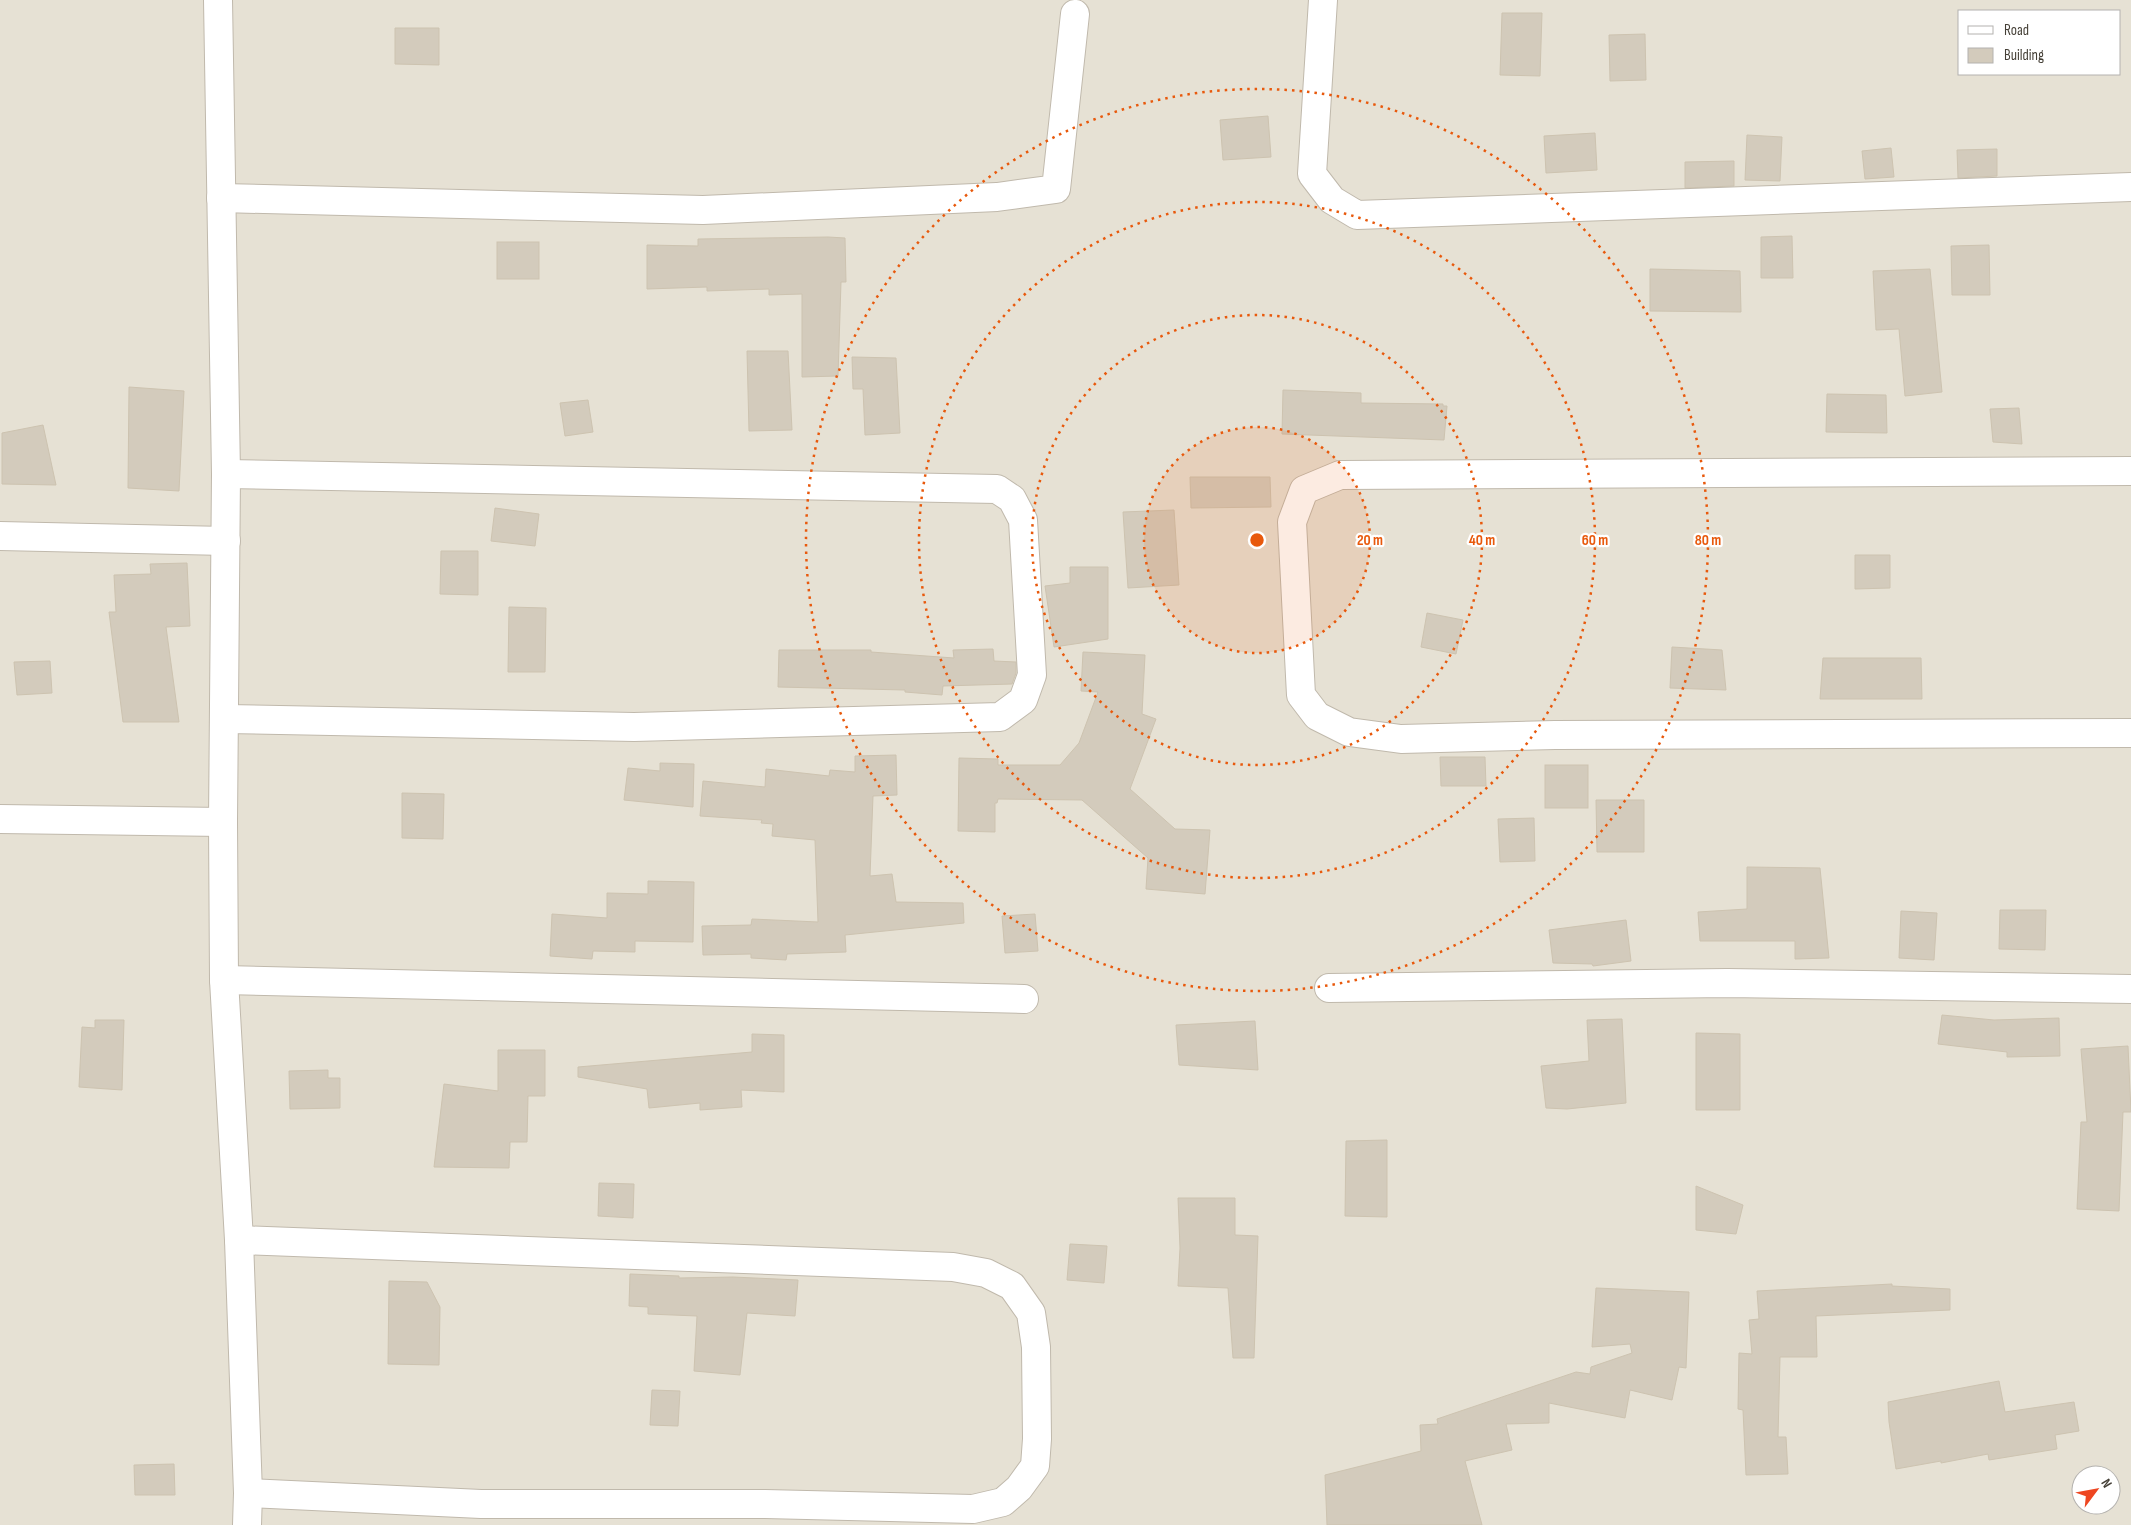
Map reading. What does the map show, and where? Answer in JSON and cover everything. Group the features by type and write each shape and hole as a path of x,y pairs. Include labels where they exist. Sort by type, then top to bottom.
{"street":[{"path":"218,0 226,474 223,822 224,980 239,1240 248,1494 247,1525"},
{"path":"1323,0 1312,174 1332,200 1357,215 2131,187"},
{"path":"221,198 703,210 997,197 1056,189 1074,14"},
{"path":"2131,471 1340,475 1304,490 1292,522 1301,695 1317,716 1349,732 1401,739 1555,735 2131,733"},
{"path":"225,719 634,727 1000,717 1023,700 1032,675 1023,520 1012,498 997,489 226,474"},
{"path":"0,536 226,541"},
{"path":"0,819 223,822"},
{"path":"224,980 1024,999"},
{"path":"1329,988 1727,983 2131,989"},
{"path":"239,1240 954,1267 986,1273 1012,1286 1031,1313 1036,1347 1037,1439 1034,1466 1019,1488 1003,1502 973,1509 765,1504 481,1504 248,1494"}],"shaded area":[{"path":"0,0 2131,0 2131,1525 0,1525"}],"building":[{"path":"1502,13 1542,13 1540,76 1500,75"},
{"path":"395,28 439,28 439,65 395,64"},
{"path":"1645,34 1646,80 1610,81 1609,35"},
{"path":"1268,116 1271,157 1223,160 1220,120"},
{"path":"1595,133 1597,170 1546,173 1544,136"},
{"path":"1747,135 1782,137 1780,181 1745,180"},
{"path":"1891,148 1894,177 1865,179 1862,151"},
{"path":"1997,149 1997,176 1958,178 1957,150"},
{"path":"1734,161 1734,186 1685,188 1685,162"},
{"path":"1792,236 1793,278 1761,278 1761,237"},
{"path":"845,238 846,282 841,282 838,376 802,377 802,294 769,295 769,289 707,291 707,287 647,289 647,245 698,246 698,239"},
{"path":"497,242 539,242 539,279 497,279"},
{"path":"1989,245 1990,295 1952,295 1951,246"},
{"path":"1650,269 1740,271 1741,312 1650,311"},
{"path":"1930,269 1942,392 1905,396 1899,329 1876,330 1873,271"},
{"path":"747,351 788,351 792,430 749,431"},
{"path":"852,357 896,358 900,433 865,435 863,389 853,389"},
{"path":"129,387 184,391 179,491 128,488"},
{"path":"1283,390 1361,393 1361,403 1443,404 1443,406 1447,406 1444,440 1282,434"},
{"path":"1827,394 1886,395 1887,433 1826,432"},
{"path":"588,400 593,432 565,436 560,403"},
{"path":"2019,408 2022,444 1993,442 1990,409"},
{"path":"43,425 56,485 2,484 2,433"},
{"path":"1190,477 1270,477 1271,507 1191,508"},
{"path":"495,508 539,514 535,546 491,541"},
{"path":"1174,510 1179,585 1128,588 1123,512"},
{"path":"441,551 478,551 478,595 440,594"},
{"path":"1855,555 1890,555 1890,588 1855,589"},
{"path":"187,563 190,626 166,627 179,722 123,722 109,612 116,612 114,575 151,574 150,564"},
{"path":"1070,567 1108,567 1108,639 1054,647 1045,586 1070,583"},
{"path":"509,607 546,608 545,672 508,672"},
{"path":"1427,613 1463,620 1456,654 1421,647"},
{"path":"1672,647 1722,650 1726,690 1670,688"},
{"path":"993,649 994,661 1016,662 1016,673 1012,684 943,686 942,695 905,692 905,690 778,687 779,650 871,650 871,652 954,658 953,650"},
{"path":"1083,652 1145,655 1142,714 1156,719 1130,789 1175,829 1210,830 1205,894 1146,889 1148,858 1082,800 998,799 997,803 995,803 995,832 958,831 959,758 998,759 998,765 1060,765 1079,743 1098,692 1081,691"},
{"path":"1823,658 1921,658 1922,699 1820,699"},
{"path":"50,661 52,693 17,695 14,662"},
{"path":"896,755 897,795 873,796 870,876 892,874 896,902 963,903 964,923 845,935 846,952 787,954 786,960 751,958 751,954 703,955 702,926 751,925 752,919 818,922 815,840 772,836 773,824 761,823 762,820 700,816 703,781 765,787 766,769 829,776 830,770 855,772 855,756"},
{"path":"1440,757 1485,757 1486,786 1441,786"},
{"path":"660,763 694,764 693,807 624,800 628,768 660,771"},
{"path":"1545,765 1588,765 1588,808 1545,808"},
{"path":"402,793 444,794 443,839 402,838"},
{"path":"1596,800 1644,800 1644,852 1597,852"},
{"path":"1534,818 1535,861 1500,862 1498,819"},
{"path":"1747,867 1820,868 1829,958 1795,959 1795,941 1700,941 1698,912 1747,909"},
{"path":"648,881 694,882 693,942 635,941 635,952 593,951 592,959 550,956 552,914 607,918 607,893 648,894"},
{"path":"2000,910 2046,910 2045,950 1999,949"},
{"path":"1901,911 1937,913 1934,960 1899,958"},
{"path":"1035,914 1038,951 1005,953 1002,916"},
{"path":"1626,920 1631,961 1593,966 1592,964 1553,963 1549,930"},
{"path":"1942,1015 1994,1020 2059,1018 2060,1056 2007,1057 2007,1052 1938,1044"},
{"path":"1622,1019 1626,1103 1567,1109 1546,1108 1541,1066 1589,1061 1587,1020"},
{"path":"95,1020 124,1020 122,1090 79,1087 82,1027 95,1028"},
{"path":"1255,1021 1258,1070 1179,1065 1176,1025"},
{"path":"1696,1033 1740,1034 1740,1110 1696,1110"},
{"path":"752,1034 784,1035 784,1092 741,1090 742,1107 700,1110 700,1103 649,1108 647,1089 578,1077 578,1067 752,1052"},
{"path":"2128,1046 2131,1112 2123,1112 2119,1211 2077,1209 2081,1122 2087,1122 2081,1049"},
{"path":"498,1050 545,1050 545,1096 528,1096 527,1142 510,1142 509,1168 434,1167 444,1084 498,1091"},
{"path":"328,1070 328,1078 340,1078 340,1108 290,1109 289,1071"},
{"path":"1387,1140 1387,1217 1345,1216 1346,1141"},
{"path":"599,1183 634,1184 633,1218 598,1216"},
{"path":"1696,1186 1743,1205 1736,1234 1696,1230"},
{"path":"1178,1198 1235,1198 1235,1235 1258,1236 1254,1358 1233,1358 1228,1288 1178,1286 1180,1248"},
{"path":"1070,1244 1107,1246 1104,1283 1067,1280"},
{"path":"630,1274 679,1276 679,1278 733,1277 798,1280 795,1316 747,1313 740,1375 694,1371 697,1316 648,1314 648,1307 629,1306"},
{"path":"389,1281 427,1282 440,1307 439,1365 388,1364"},
{"path":"1892,1284 1892,1286 1950,1289 1950,1310 1816,1316 1817,1357 1780,1357 1778,1437 1786,1437 1788,1474 1746,1475 1743,1410 1738,1409 1739,1353 1752,1354 1749,1320 1759,1319 1757,1291"},
{"path":"1596,1288 1689,1292 1686,1368 1679,1367 1672,1400 1630,1390 1625,1418 1549,1403 1549,1423 1506,1424 1512,1450 1465,1461 1482,1525 1327,1525 1325,1475 1421,1451 1420,1425 1438,1424 1437,1419 1576,1372 1590,1374 1591,1367 1632,1353 1630,1344 1592,1347"},
{"path":"1999,1381 2005,1412 2074,1402 2079,1431 2055,1435 2057,1449 1989,1460 1988,1454 1896,1469 1888,1402"},
{"path":"652,1390 680,1391 678,1426 650,1425"},
{"path":"174,1464 175,1495 135,1495 134,1465"}]}
